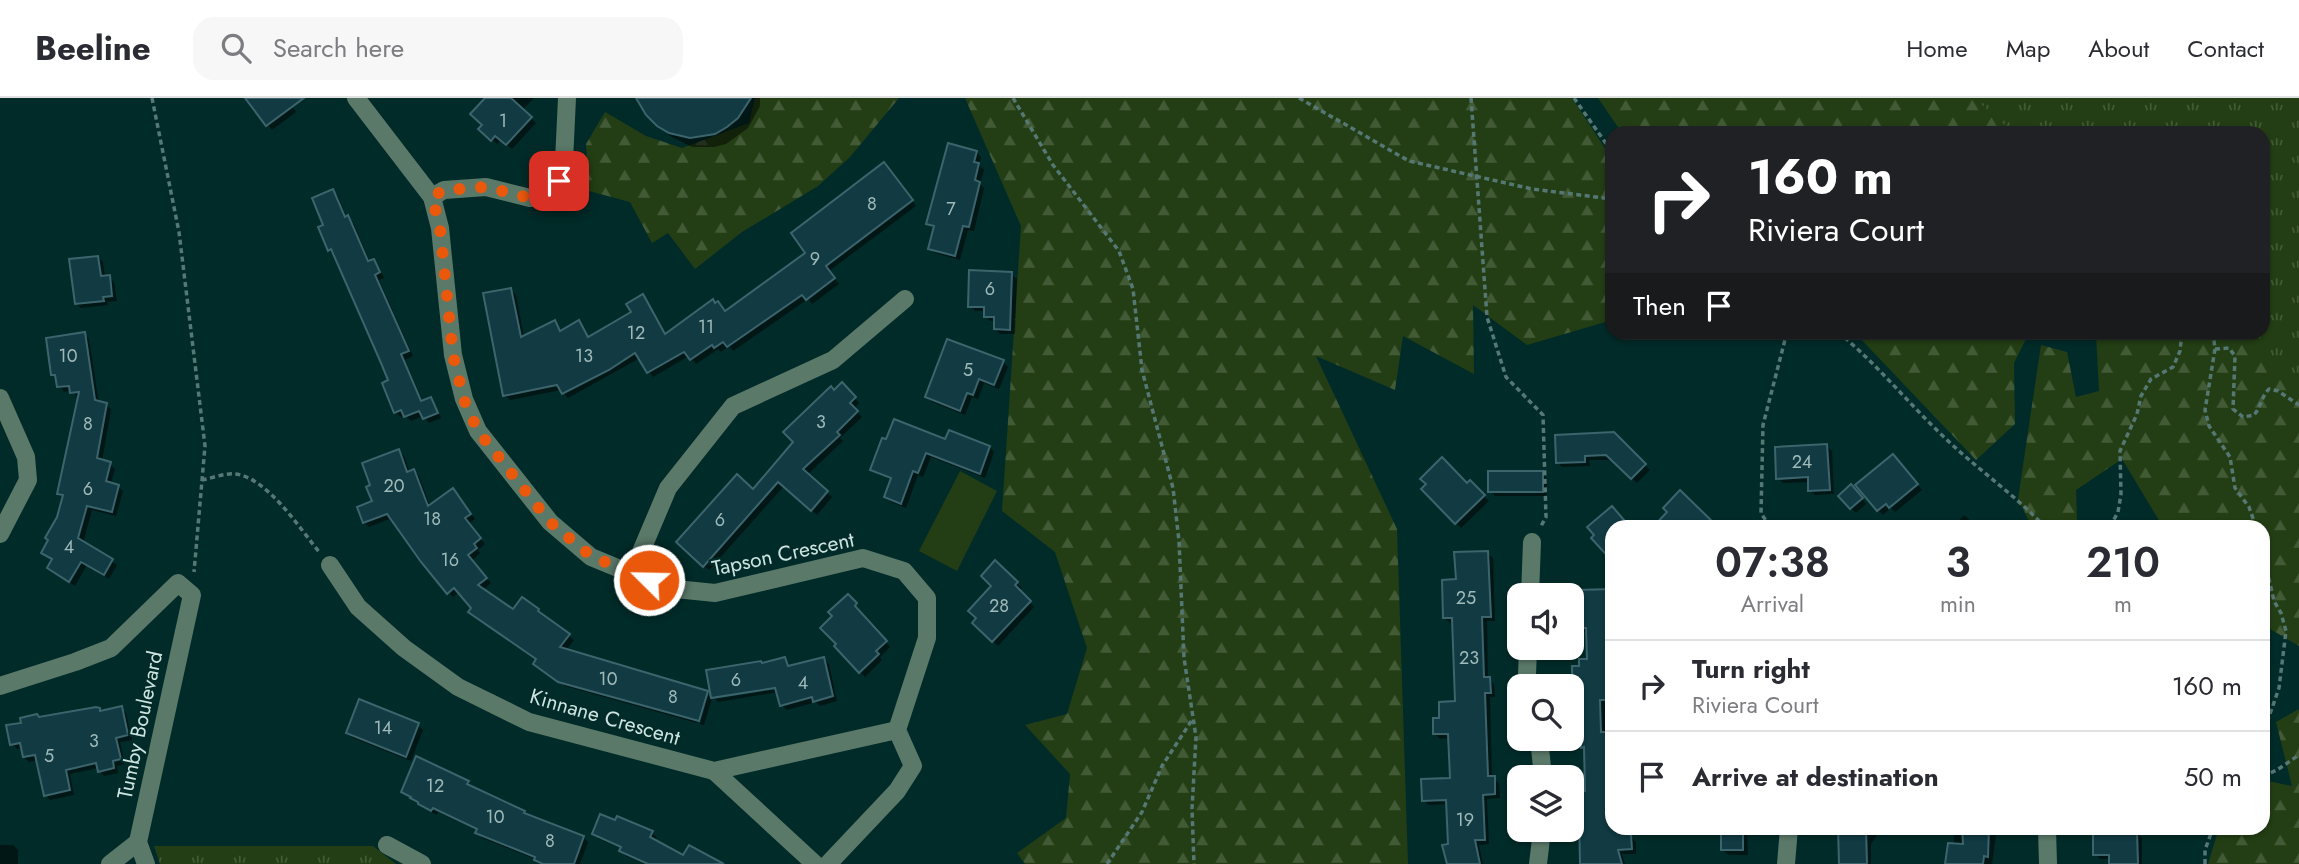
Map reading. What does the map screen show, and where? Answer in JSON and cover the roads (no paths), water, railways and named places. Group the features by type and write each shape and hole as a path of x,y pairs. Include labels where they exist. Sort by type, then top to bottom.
{"street":[{"name":"Tapson Crescent","path":"356,98 432,197 440,228 453,355 464,400 478,431 550,522 591,556 666,588 715,593 863,558 904,571 927,598 927,638 897,730"},
{"path":"432,197 444,190 486,187 530,198 548,195 559,181 564,161 567,98"},
{"path":"632,573 668,488 733,406 833,360 905,299"},
{"path":"0,398 26,457 28,480 0,534"},
{"path":"1530,583 1532,542"},
{"name":"Kinnane Crescent","path":"330,565 358,607 404,648 458,687 528,722 714,771 897,730"},
{"name":"Tumby Boulevard","path":"0,686 111,648 178,583 192,595 138,842"},
{"path":"828,864 898,792 913,766 897,730"},
{"name":"Kinnane Crescent","path":"714,771 815,864"},
{"path":"1786,864 1788,835"},
{"path":"2047,835 2048,864"},
{"path":"110,864 138,842 146,864"},
{"path":"1538,864 1541,842"},
{"path":"387,845 422,864"}]}
